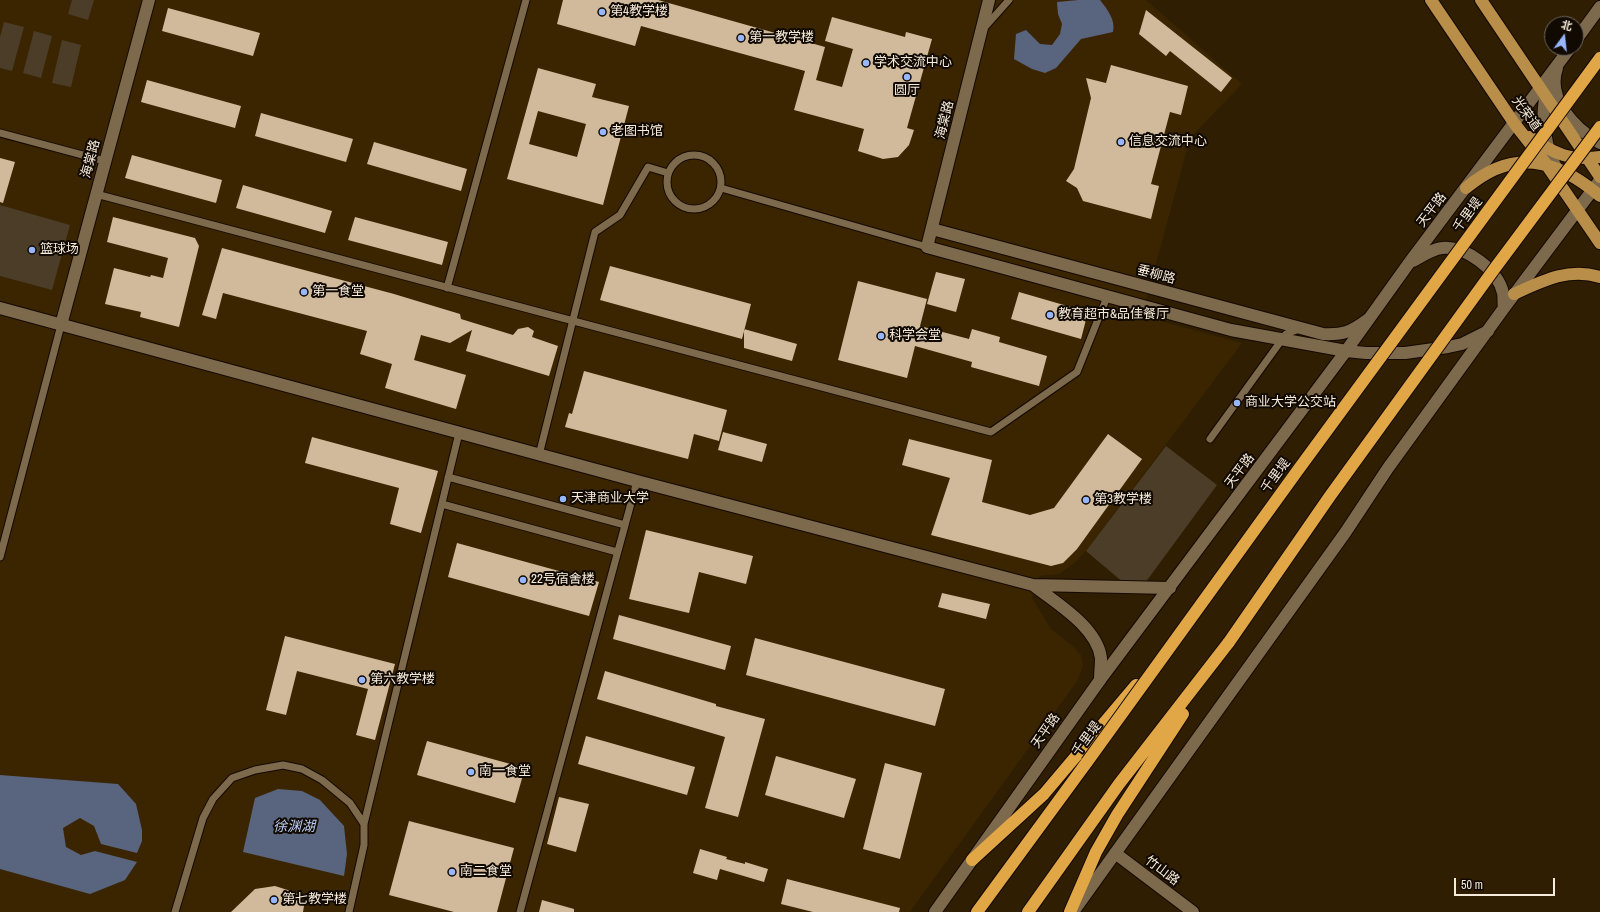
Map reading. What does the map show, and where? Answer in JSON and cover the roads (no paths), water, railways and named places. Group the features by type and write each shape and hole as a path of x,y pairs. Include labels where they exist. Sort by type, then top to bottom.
{"highway":[{"name":"千里堤","path":"977,912 1083,758 1176,639 1600,58"},
{"path":"1070,912 1096,852 1117,815 1229,642 1330,496 1495,268 1600,127"},
{"path":"1028,912 1119,784 1229,642"},
{"path":"972,860 1083,758"}],"main road":[{"name":"光荣道","path":"1431,0 1514,123 1551,166 1600,243"},
{"name":"光荣道","path":"1481,0 1588,159 1598,186"},
{"path":"1514,123 1530,137 1555,153 1570,158 1588,159 1600,157"},
{"path":"1466,188 1489,170 1515,162 1551,166 1577,179 1598,186"},
{"path":"1514,294 1536,283 1566,274 1577,273 1600,277"}],"street":[{"name":"海棠路","path":"61,325 149,0"},
{"name":"海棠路","path":"927,247 989,0"},
{"path":"1584,29 1600,7"},
{"path":"1551,166 1543,118 1543,92 1564,56"},
{"path":"1560,62 1554,80 1555,92 1559,101 1575,124 1586,134 1600,143"},
{"name":"天平路","path":"935,912 1100,680 1346,351 1409,263 1514,123 1543,92"},
{"path":"1073,912 1345,533 1388,468 1514,294 1598,186"},
{"name":"垂柳路","path":"932,229 1323,334 1337,334 1352,331 1370,318"},
{"path":"927,247 1231,330 1346,351 1366,353 1405,353 1448,347 1462,344 1488,330"},
{"path":"1409,263 1440,248 1452,247 1467,253 1490,269 1500,284 1503,293 1504,308"},
{"path":"0,308 637,481 1033,585 1170,588"},
{"path":"1033,585 1074,616 1092,634 1101,657 1100,680"},
{"name":"竹山路","path":"1115,853 1192,912"}],"lane":[{"path":"447,288 526,0"},
{"path":"982,31 1009,0"},
{"path":"0,133 105,161"},
{"path":"697,155 706,157 714,162 719,170 722,179 721,188 718,196 712,203 704,208 687,208 678,204 672,198 668,190 668,173 673,165 684,157 697,155"},
{"path":"539,454 595,232 620,215 648,167 668,173"},
{"path":"721,188 927,247"},
{"path":"96,194 991,432 1077,372 1107,297"},
{"path":"0,558 61,325"},
{"path":"1210,439 1286,334 1292,331 1306,329"},
{"path":"349,912 364,845 364,824 459,433"},
{"path":"448,477 625,525"},
{"path":"520,912 637,481"},
{"path":"442,504 618,552"},
{"path":"175,912 204,818 213,799 232,778 255,770 283,765 302,768 322,780 350,803 364,824"}],"water":[{"path":"1100,0 1112,19 1114,28 1113,32 1081,39 1056,68 1045,73 1032,69 1014,59 1016,34 1026,30 1040,44 1052,45 1060,34 1062,24 1058,14 1057,2"},
{"path":"0,775 118,784 136,804 142,830 142,841 137,853 101,844 94,826 80,818 63,828 66,847 81,855 95,851 137,862 125,880 90,894 0,869"},
{"name":"徐渊湖","path":"278,789 302,791 320,800 344,826 347,854 344,876 243,852 255,798"}],"place":[{"name":"第4教学楼","path":"602,12"},
{"name":"第一教学楼","path":"741,38"},
{"name":"学术交流中心","path":"866,63"},
{"name":"圆厅","path":"907,77"},
{"name":"老图书馆","path":"603,132"},
{"name":"信息交流中心","path":"1121,142"},
{"name":"篮球场","path":"32,250"},
{"name":"第一食堂","path":"304,292"},
{"name":"教育超市&品佳餐厅","path":"1050,315"},
{"name":"科学会堂","path":"881,336"},
{"name":"商业大学公交站","path":"1237,403"},
{"name":"天津商业大学","path":"563,499"},
{"name":"第3教学楼","path":"1086,500"},
{"name":"22号宿舍楼","path":"523,580"},
{"name":"第六教学楼","path":"362,680"},
{"name":"南一食堂","path":"471,772"},
{"name":"南二食堂","path":"452,872"},
{"name":"第七教学楼","path":"274,900"}]}
